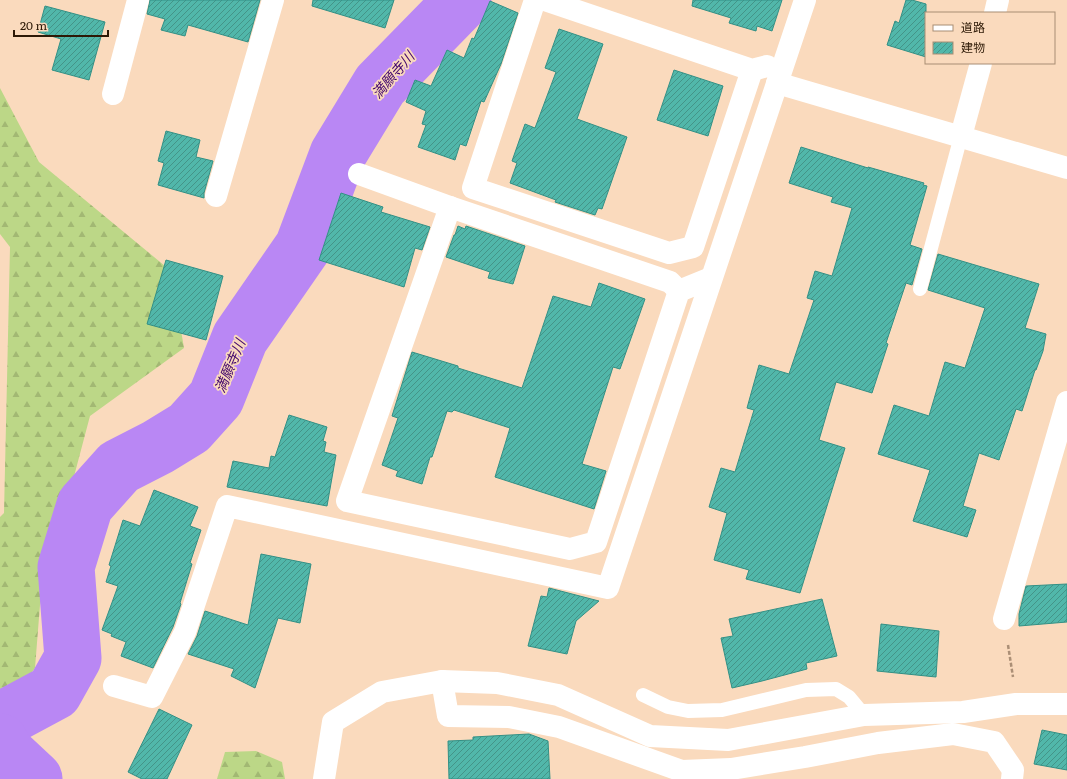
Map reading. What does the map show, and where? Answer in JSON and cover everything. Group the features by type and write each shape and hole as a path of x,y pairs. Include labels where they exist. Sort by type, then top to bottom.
{"street":[{"path":"113,94 138,0"},
{"path":"216,196 273,0"},
{"path":"535,0 473,188 669,253 693,247 752,70"},
{"path":"545,0 752,70 784,62"},
{"path":"114,686 152,696 185,632 227,506 608,588 805,0"},
{"path":"995,12 998,0"},
{"path":"961,136 981,64"},
{"path":"777,83 1067,168"},
{"path":"359,174 450,207 670,282 679,291"},
{"path":"450,207 347,501 570,550 596,542 679,291 711,278"},
{"path":"1004,619 1067,402"},
{"path":"324,779 333,722 382,692 442,681 497,683 558,695 650,736 728,740 864,716 963,712 1016,704 1067,704"},
{"path":"442,681 448,716 509,717 559,727 682,772 731,769 878,743 953,734 994,742 1013,770 1012,779"}],"lane":[{"path":"920,289 961,136"},
{"path":"643,695 668,708 688,711 722,710 806,690 836,689 849,696 864,716"}],"path":[{"path":"1004,619 1016,704"}],"green space":[{"path":"0,88 39,162 171,271 184,348 90,416 40,605 35,668 0,716 0,517 4,513 10,247 0,234"},
{"path":"256,751 282,762 285,779 217,779 225,752"}],"building":[{"path":"150,0 260,0 248,42 188,25 185,36 161,30 165,19 147,14"},
{"path":"313,0 394,0 385,28 312,6"},
{"path":"693,0 782,0 772,31 757,26 756,31 729,23 731,18 692,6"},
{"path":"906,0 926,4 925,57 887,45 895,21 899,23"},
{"path":"490,1 518,13 501,64 484,102 481,101 466,146 460,144 455,160 418,147 426,125 422,124 426,111 406,102 415,80 431,86 447,50 464,58 472,38 474,39"},
{"path":"45,6 105,22 89,80 52,70 61,39 38,32"},
{"path":"559,29 603,44 577,119 627,137 602,209 598,208 595,215 555,202 556,200 510,183 517,163 512,161 525,124 535,128 556,72 545,68"},
{"path":"674,70 723,86 708,136 657,120"},
{"path":"166,131 200,140 196,157 213,161 204,198 158,185 164,163 158,161"},
{"path":"801,147 868,168 924,183 923,185 927,186 910,245 922,249 912,285 906,283 886,343 888,344 872,393 836,382 819,440 845,448 800,593 746,579 749,570 714,560 727,513 709,507 721,468 735,472 754,410 747,408 759,365 789,374 814,300 807,298 815,271 832,276 852,208 831,202 833,197 789,183"},
{"path":"341,193 383,207 381,212 430,227 422,250 415,248 404,287 319,260"},
{"path":"458,226 465,229 466,226 525,246 513,284 488,278 490,272 446,257"},
{"path":"938,254 1039,284 1025,328 1046,334 1043,351 1035,370 1022,411 1016,409 999,460 979,453 963,506 976,510 967,537 913,521 930,470 878,454 894,405 929,416 945,362 965,368 985,308 928,290"},
{"path":"166,260 223,276 206,340 147,324"},
{"path":"599,283 645,299 620,369 613,367 582,464 606,471 594,509 495,477 510,428 454,410 452,412 447,411 422,484 396,476 398,471 382,465 398,418 392,416 412,352 522,388 553,296 591,307"},
{"path":"289,415 327,427 323,441 326,442 324,452 336,455 327,506 227,487 233,461 269,468 271,456 275,457"},
{"path":"154,490 198,507 190,526 201,530 190,563 192,564 173,627 153,668 121,656 126,642 111,636 112,634 102,630 118,586 106,582 111,566 109,565 123,520 140,526"},
{"path":"261,554 311,564 300,623 278,618 255,688 231,676 234,669 188,654 197,636 205,611 248,625"},
{"path":"1067,584 1067,622 1019,626 1019,614 1026,586"},
{"path":"549,588 599,601 576,621 567,654 528,646 541,596 547,597"},
{"path":"822,599 837,656 806,663 807,669 732,688 721,638 733,636 729,619"},
{"path":"881,624 939,631 936,677 877,671"},
{"path":"159,709 192,725 167,779 142,779 128,772"},
{"path":"1042,730 1067,735 1067,770 1034,764"},
{"path":"529,734 548,741 550,779 449,779 448,741 473,740 473,737"}],"waterway":[{"name":"満願寺川","path":"0,721 54,692 73,658 66,567 85,505 119,467 158,447 189,428 216,398 240,338 303,247 338,154 380,85 463,0"},
{"name":"満願寺川","path":"0,742 4,751 34,779"}]}
